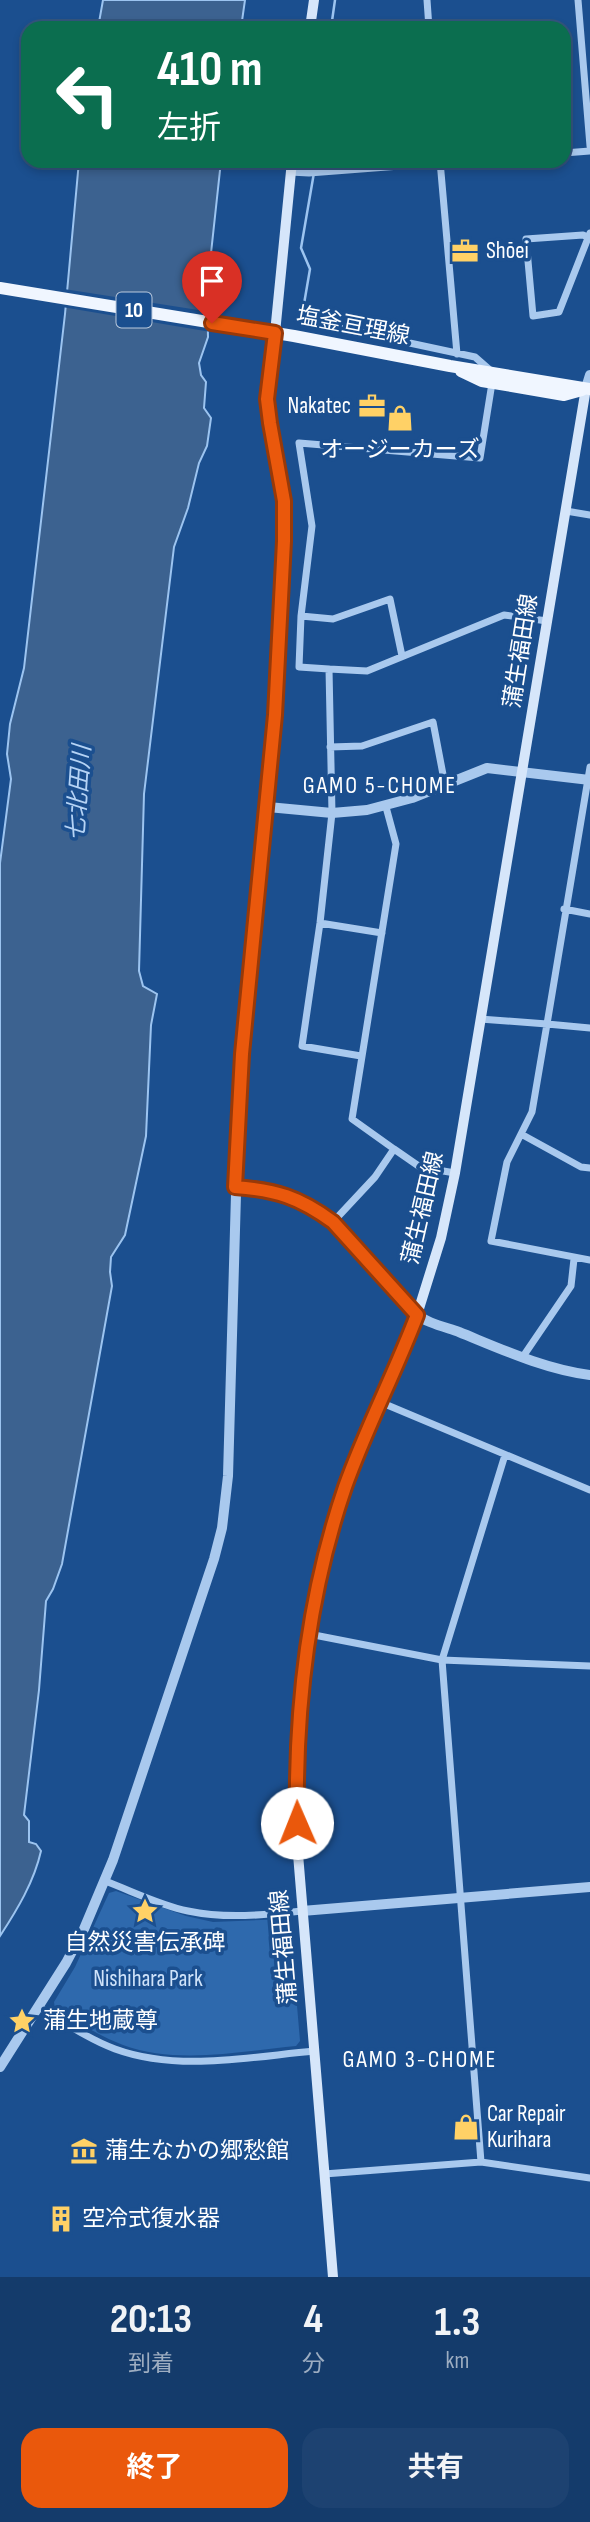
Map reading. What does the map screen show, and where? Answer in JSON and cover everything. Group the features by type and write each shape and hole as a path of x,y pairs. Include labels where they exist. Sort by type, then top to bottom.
{"main road":[{"path":"311,21 314,0"},
{"path":"269,332 291,168"},
{"name":"塩釜亘理線","path":"2,288 269,332 450,366 492,377 588,389"},
{"path":"492,377 514,386 564,395 588,389"},
{"name":"蒲生福田線","path":"333,2277 302,1911 296,1783 297,1733 309,1634 324,1560 345,1487 417,1315 441,1238 455,1173 588,389"}],"street":[{"path":"427,0 428,21"},
{"path":"571,152 590,148 578,0"},
{"path":"296,168 309,173 368,168"},
{"path":"442,168 457,354"},
{"path":"589,236 559,312 533,316 526,239 589,236"},
{"path":"335,327 475,358 492,377 480,458 299,443 312,526 301,616 299,667 367,671 504,615 547,621"},
{"path":"0,2067 85,1929 105,1881 176,1677 222,1528 229,1465 235,1187 242,1054 268,807 285,512 268,410 269,332"},
{"path":"588,389 590,376"},
{"path":"566,510 590,515"},
{"path":"301,616 333,618 390,599 402,656"},
{"path":"329,669 332,813 320,923 302,1046 361,1056"},
{"path":"330,747 362,746 433,722 445,785"},
{"path":"590,767 532,1112 507,1162 491,1241 590,1260"},
{"path":"268,807 332,813 386,807 487,768 589,780"},
{"path":"386,807 396,844 352,1119 420,1167 455,1173"},
{"path":"564,909 590,914"},
{"path":"320,923 382,933"},
{"path":"480,1019 590,1028"},
{"path":"522,1134 581,1167 590,1168"},
{"path":"333,1222 375,1177 394,1149"},
{"path":"235,1187 283,1194 298,1199 333,1222 417,1315 522,1358 590,1375"},
{"path":"522,1358 572,1286 574,1259"},
{"path":"380,1402 590,1490"},
{"path":"481,2162 442,1660 505,1455"},
{"path":"309,1634 442,1660 590,1666"},
{"path":"105,1881 174,1907 201,1913 244,1916 590,1887"},
{"path":"39,2007 87,2036 115,2049 143,2057 190,2061 314,2051"},
{"path":"324,2174 481,2162 590,2178"}],"green space":[{"name":"Nishihara Park","path":"116,1891 186,1916 213,1922 286,1919 290,1923 300,2041 296,2046 209,2055 144,2051 114,2041 55,2009 54,2002 75,1967 109,1893"}],"water":[{"path":"103,0 245,0 242,21 99,21"},
{"name":"七北田川","path":"78,168 220,168 207,290 208,337 199,363 201,375 206,382 204,408 211,418 207,446 199,463 188,508 174,547 144,794 139,971 143,986 157,994 151,1025 146,1136 125,1235 111,1257 112,1286 62,1564 46,1601 39,1690 24,1815 29,1821 29,1842 36,1844 41,1851 19,1906 0,1936 0,863 11,779 7,754 10,724 24,668 65,314"}],"pier":[{"path":"64,289 211,312 211,332 62,307"}],"waterway":[{"path":"332,21 335,0"},
{"path":"304,304 310,269 301,248 315,168"}],"place":[{"name":"Shōei","path":"465,251"},
{"name":"Nakatec","path":"372,406"},
{"name":"オージーカーズ","path":"400,418"},
{"name":"自然災害伝承碑","path":"145,1911"},
{"name":"蒲生地蔵尊","path":"22,2021"},
{"name":"Car Repair Kurihara","path":"466,2127"},
{"name":"蒲生なかの郷愁館","path":"84,2151"},
{"name":"空冷式復水器","path":"61,2219"}],"district":[{"name":"GAMO 5-CHOME","path":"380,785"},
{"name":"GAMO 3-CHOME","path":"420,2059"}],"route":[{"path":"212,323 275,333 267,390 268,410 285,512 275,715 242,1054 235,1187 283,1194 298,1199 321,1213 333,1222 417,1315 345,1487 324,1560 312,1614 297,1733 297,1823"}]}
